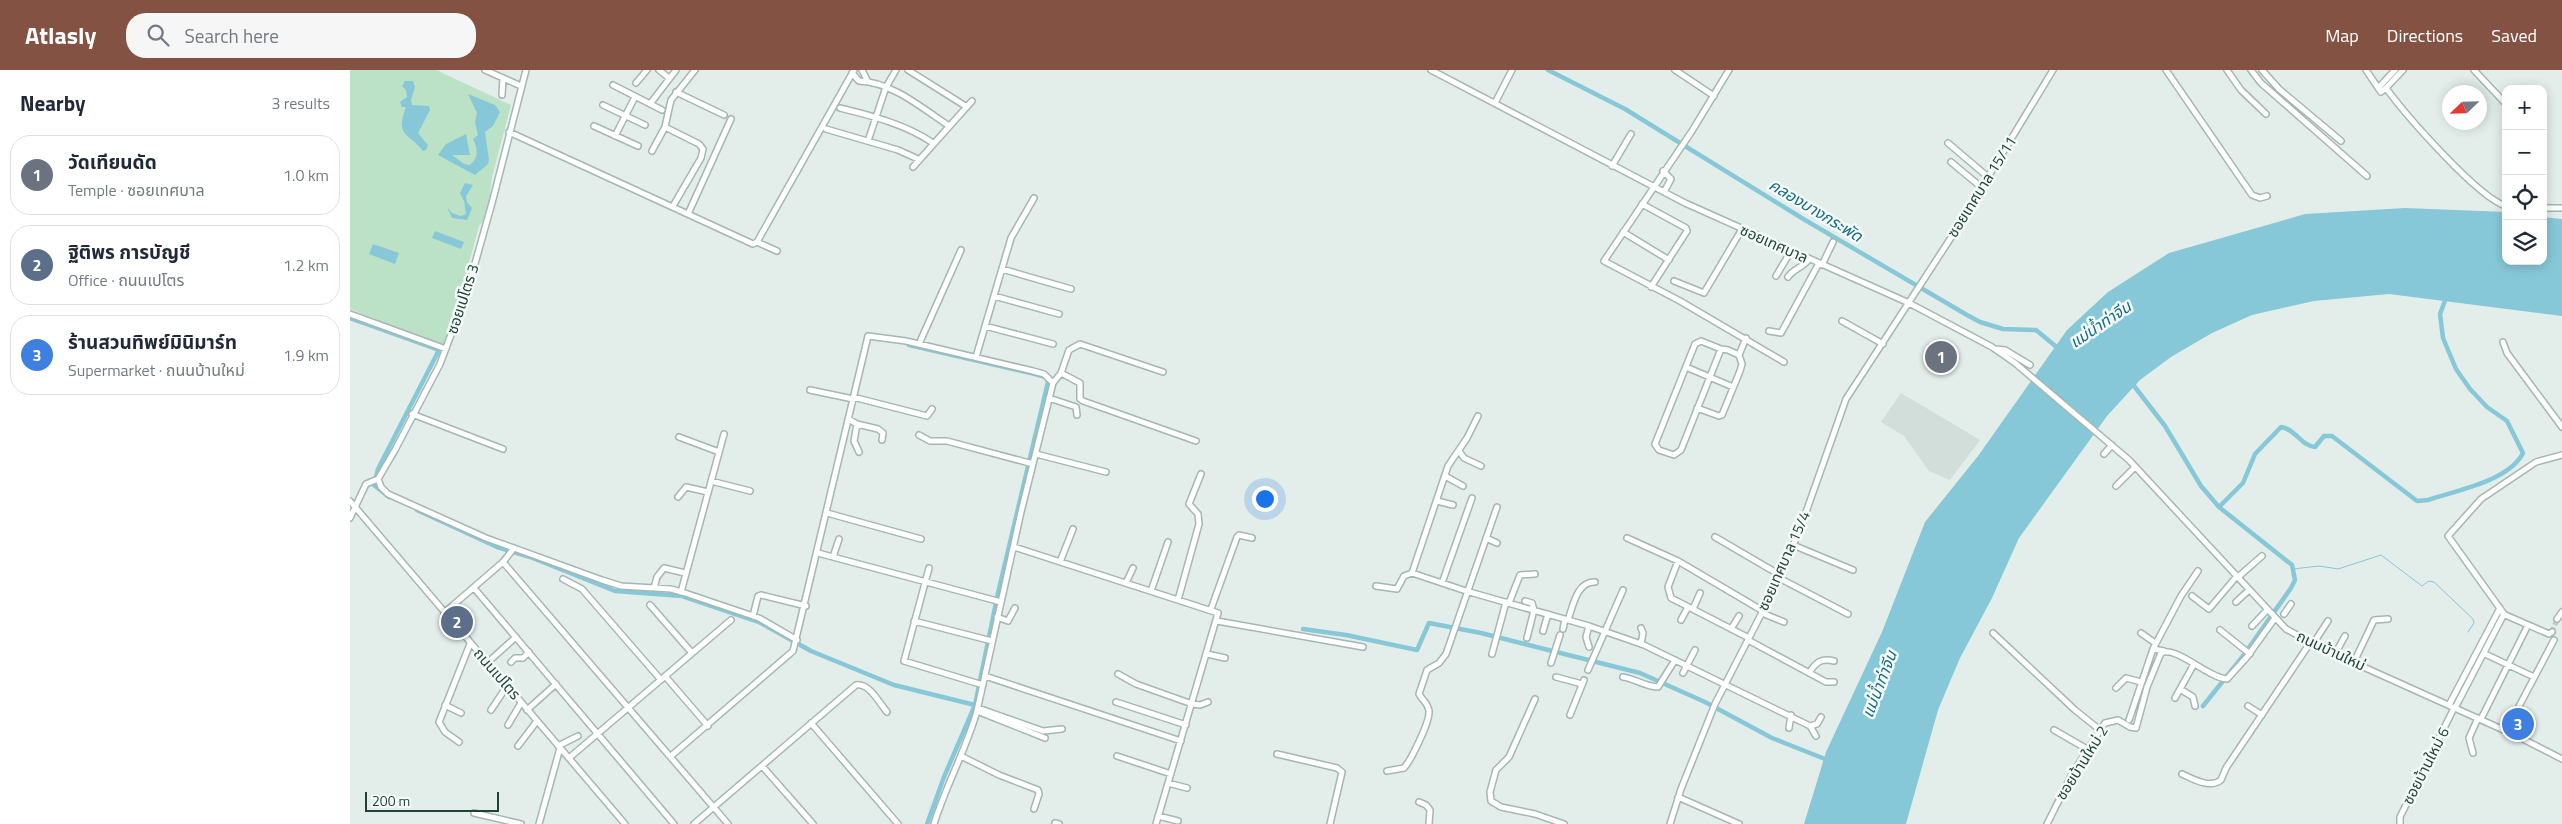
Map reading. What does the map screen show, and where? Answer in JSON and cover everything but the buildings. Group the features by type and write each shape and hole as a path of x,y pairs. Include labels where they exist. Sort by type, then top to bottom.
{"street":[{"path":"485,70 521,86"},
{"name":"ซอยเปโตร 3","path":"377,479 446,349 467,292 526,70"},
{"path":"636,83 646,70"},
{"path":"659,70 669,78"},
{"path":"650,104 676,70"},
{"path":"652,151 665,126 671,100 695,70"},
{"path":"862,70 867,80"},
{"path":"868,141 886,87 896,70"},
{"path":"908,70 967,107"},
{"name":"ซอยเทศบาล","path":"1431,70 1653,187 1742,229 1909,303 1995,349 2103,438"},
{"path":"1494,103 1512,70"},
{"path":"1675,70 1714,96"},
{"path":"1729,70 1682,146 1663,171 1604,261 1746,338 1784,362"},
{"name":"ซอยเทศบาล 15/11","path":"1909,303 1982,188 2053,70"},
{"path":"2166,70 2252,195 2260,198 2267,196"},
{"path":"2228,70 2241,90 2266,114"},
{"path":"2251,70 2261,84 2367,176"},
{"path":"2262,70 2279,89 2341,141"},
{"path":"2366,70 2381,92 2403,70"},
{"path":"2378,88 2395,70"},
{"path":"2474,70 2502,100"},
{"path":"757,242 853,71 859,81 867,80 886,87 949,126"},
{"path":"502,95 503,78"},
{"path":"613,85 662,110"},
{"path":"2386,88 2406,113 2483,194 2502,204"},
{"path":"676,92 724,115"},
{"path":"615,136 635,96"},
{"path":"912,167 972,101"},
{"path":"603,105 645,125"},
{"path":"840,108 876,117 918,133 933,143"},
{"path":"688,214 731,119"},
{"path":"594,126 638,146"},
{"path":"665,126 699,144 703,149 703,154 672,206"},
{"path":"826,129 898,150 918,159"},
{"path":"509,132 753,244 757,242 777,251"},
{"path":"1612,166 1631,134"},
{"path":"1948,143 1988,177"},
{"path":"1951,162 1982,188"},
{"path":"1663,171 1671,179 1664,192"},
{"path":"976,357 1011,238 1034,198"},
{"path":"1642,204 1687,229 1686,234 1651,287"},
{"path":"2547,208 2562,208"},
{"path":"1674,281 1704,293 1742,229"},
{"path":"1623,232 1669,260"},
{"path":"1769,331 1781,333 1833,242"},
{"path":"918,344 961,250"},
{"path":"1776,276 1791,251"},
{"path":"1788,277 1794,270 1804,266 1809,259"},
{"path":"1002,269 1071,289"},
{"path":"994,296 1059,314"},
{"name":"ซอยเทศบาล 15/4","path":"1670,824 1678,797 1711,713 1762,612 1793,545 1842,408 1909,303"},
{"path":"350,314 446,349"},
{"path":"1842,321 1883,344"},
{"path":"985,326 1053,344"},
{"path":"671,756 793,651 806,606 868,336 875,335 918,344 1044,374 1053,383"},
{"path":"1697,408 1721,416 1742,364 1739,355 1746,338"},
{"path":"1721,349 1676,455 1659,450 1655,444 1697,342 1701,341 1739,355"},
{"path":"2503,342 2507,353 2562,427"},
{"path":"934,824 978,709 991,641 1014,548 1030,464 1036,454 1053,383 1061,373 1070,350 1080,344 1163,372"},
{"path":"1995,349 2005,350 2030,365"},
{"path":"1686,367 1733,387"},
{"path":"1061,373 1080,382 1080,399 1083,402 1196,442"},
{"path":"810,390 853,398 927,416 932,409"},
{"path":"1049,398 1076,407 1077,415"},
{"path":"412,414 504,449"},
{"path":"1412,573 1451,461 1459,452 1478,416"},
{"path":"848,419 857,424 880,429 883,433 882,440"},
{"path":"857,424 854,441 859,452"},
{"path":"681,592 724,434"},
{"path":"919,435 930,441 947,441 1030,464"},
{"path":"679,437 719,452"},
{"name":"ถนนบ้านใหม่","path":"2103,438 2135,467 2267,610 2279,617 2311,643 2506,731 2562,759"},
{"path":"2104,454 2112,445"},
{"path":"1459,452 1464,458 1481,466"},
{"path":"1036,454 1106,472"},
{"path":"2552,632 2549,634 2499,610 2448,536 2481,499 2533,465 2561,456"},
{"path":"2116,486 2135,467"},
{"path":"1178,600 1199,524 1198,514 1189,507 1189,504 1201,474"},
{"path":"1445,476 1463,486"},
{"path":"350,518 369,481 377,479 381,487 388,494 511,551 610,583 681,592 753,616 797,641"},
{"path":"711,481 750,492"},
{"path":"678,497 686,487 708,492"},
{"path":"1442,583 1472,498"},
{"name":"ถนนเปโตร","path":"350,501 625,824"},
{"path":"1437,502 1453,505"},
{"path":"1387,771 1404,768 1418,745 1429,713 1426,702 1419,694 1421,684 1426,670 1438,663 1446,654 1466,591 1497,506"},
{"path":"827,513 920,539"},
{"path":"1060,562 1073,529"},
{"path":"1211,609 1236,537 1239,535 1252,538"},
{"path":"1715,537 1779,576 1848,614"},
{"path":"1486,538 1497,543"},
{"path":"1627,538 1678,561 1762,612 1784,622"},
{"path":"833,557 839,539"},
{"path":"1152,591 1168,542"},
{"path":"1793,545 1853,570"},
{"path":"1014,548 1211,609 1218,617 1363,647"},
{"path":"444,613 503,562 511,551"},
{"path":"818,553 1001,602"},
{"path":"2192,596 2209,608 2237,576 2262,556"},
{"path":"1678,561 1669,582 1668,592 1671,598 1826,682 1834,682"},
{"path":"503,562 728,824"},
{"path":"654,588 657,577 664,568 685,573"},
{"path":"929,568 904,662 982,685"},
{"path":"1126,583 1133,568"},
{"path":"2129,720 2155,643 2198,571"},
{"path":"1376,586 1397,589 1404,576 1412,573 1466,591 1604,630 1688,665 1791,716 1810,726 1816,736"},
{"path":"1492,654 1507,603 1520,575 1535,574"},
{"path":"563,579 582,589 708,726"},
{"path":"1562,629 1579,592 1586,584 1595,582"},
{"path":"474,588 674,824"},
{"path":"1589,665 1623,590"},
{"path":"2236,602 2249,590"},
{"path":"1681,620 1700,593"},
{"path":"753,616 758,596 761,595 806,606"},
{"path":"1525,601 1532,603 1534,610 1527,638"},
{"path":"2153,649 2171,651 2217,677 2227,679 2291,604"},
{"path":"650,605 692,653"},
{"path":"997,617 1008,621 1015,608"},
{"path":"2252,626 2267,610"},
{"path":"2453,707 2499,610"},
{"path":"2558,619 2562,612"},
{"path":"1543,631 1548,614"},
{"path":"2453,707 2485,654 2504,614"},
{"path":"1731,629 1739,616"},
{"path":"1156,824 1218,617"},
{"path":"2354,662 2374,620 2388,619"},
{"path":"569,758 732,620"},
{"path":"914,621 991,641"},
{"path":"2182,774 2198,781 2218,783 2262,714 2328,621"},
{"path":"1589,626 1586,637 1589,647"},
{"path":"1640,644 1643,633 1641,628"},
{"path":"2473,753 2469,738 2526,628"},
{"path":"2220,630 2250,654"},
{"path":"1993,633 2075,710 2100,730"},
{"path":"2141,633 2155,643"},
{"path":"1551,663 1560,635"},
{"path":"2335,654 2345,636"},
{"path":"487,663 516,637"},
{"path":"2506,731 2554,640"},
{"path":"459,742 439,724 470,644"},
{"path":"1683,673 1695,650"},
{"name":"ซอยบ้านใหม่ 2","path":"2047,824 2059,797 2100,730 2110,720 2136,728 2147,687 2159,656 2164,651"},
{"path":"510,662 515,658 523,658 529,652"},
{"path":"1206,654 1225,658"},
{"path":"2485,654 2534,677"},
{"path":"1809,673 1818,662 1825,659 1834,661"},
{"path":"1623,677 1639,680 1650,686 1661,683 1675,660"},
{"path":"2175,698 2194,664"},
{"path":"1118,674 1136,684 1192,704 1200,705 1208,702"},
{"path":"985,676 1181,741"},
{"path":"1556,676 1583,682 1570,715"},
{"path":"2116,688 2126,678 2141,682"},
{"path":"527,710 556,684"},
{"path":"694,824 811,723 859,685 867,687 887,712"},
{"path":"491,710 507,686"},
{"path":"2180,689 2192,697 2195,706"},
{"path":"1535,699 1509,757 1496,770 1490,797 1491,801 1501,807 1536,814 1564,824"},
{"path":"1116,702 1186,725"},
{"path":"508,725 521,703"},
{"path":"445,705 461,712"},
{"path":"2248,706 2262,714"},
{"name":"ซอยบ้านใหม่ 6","path":"2400,824 2400,817 2453,707"},
{"path":"978,709 1043,731 1062,729"},
{"path":"978,709 1045,738"},
{"path":"1789,728 1791,716"},
{"path":"1810,726 1817,724 1821,717"},
{"path":"518,746 537,721"},
{"path":"811,723 898,824"},
{"path":"2054,730 2087,749"},
{"path":"539,824 559,747 578,736"},
{"path":"569,740 578,750"},
{"path":"1277,754 1337,768 1342,772 1330,824"},
{"path":"961,756 999,775 1038,790 1034,809"},
{"path":"1117,756 1171,774"},
{"path":"762,766 813,824"},
{"path":"1168,783 1186,788"},
{"path":"1678,797 1738,824"},
{"path":"1419,802 1426,805 1430,810 1429,824"},
{"path":"474,812 521,824"},
{"path":"1158,816 1178,821"}],"shaded area":[{"path":"1901,393 1980,440 1950,480 1929,471 1904,436 1881,422"}],"green space":[{"path":"350,70 436,70 511,105 492,178 488,210 479,226 460,297 443,346 350,309"}],"water":[{"path":"405,81 413,81 415,87 411,100 412,105 429,106 430,110 418,133 428,145 426,150 423,151 403,129 402,124 406,107 402,107 400,102 407,97 406,90 402,86"},
{"path":"468,94 495,105 500,112 493,126 485,132 488,164 475,175 438,155 446,144 466,134 470,155 452,155 464,164 470,165 475,159 477,150 473,139 478,135 475,122 477,113"},
{"path":"465,183 473,185 466,196 467,202 472,208 467,220 452,218 447,207 452,213 461,216 466,214 464,201 460,193"},
{"name":"แม่น้ำท่าจีน","path":"2405,208 2502,212 2502,265 2547,265 2547,217 2562,219 2562,316 2389,294 2314,301 2252,315 2212,333 2171,357 2140,380 2107,416 2019,538 1992,598 1960,658 1938,710 1906,824 1804,824 1826,752 1882,632 1925,522 1978,456 2067,330 2108,292 2169,253 2305,214"},
{"path":"435,231 464,242 461,249 432,238"},
{"path":"373,244 399,253 395,264 369,254"}],"waterway":[{"name":"คลองบางกระพัด","path":"1548,70 1625,109 1805,220 1967,315 1980,322 2003,329 2036,330 2059,349"},
{"path":"2219,507 2243,483 2255,454 2281,427 2291,431 2306,444 2315,447 2324,436 2332,436 2417,501 2428,500 2481,483 2494,478 2516,463 2523,453 2507,421 2487,407 2470,389 2456,369 2443,338 2440,314 2446,298"},
{"path":"350,318 439,350 378,469 374,485 389,497"},
{"path":"909,345 1035,374 1046,377 1048,382 998,593 975,705 944,777 927,824"},
{"path":"2131,382 2165,426 2201,486 2219,507 2292,565 2295,580 2291,588 2243,656 2203,706"},
{"path":"417,510 497,547 530,557 615,591 682,596 759,622 811,651 894,685 975,705"},
{"path":"2293,569 2319,566 2338,569 2381,555 2422,586 2429,581 2434,582 2473,619 2474,623 2468,632"},
{"path":"1303,629 1346,635 1417,650 1429,623 1481,633 1640,673 1705,702 1772,738 1830,761"}],"tunnel":[{"path":"2552,632 2557,619"}],"place":[{"name":"วัดเทียนดัด","path":"1941,357"},
{"name":"ฐิติพร การบัญชี","path":"457,622"},
{"name":"ร้านสวนทิพย์มินิมาร์ท","path":"2518,724"}]}
